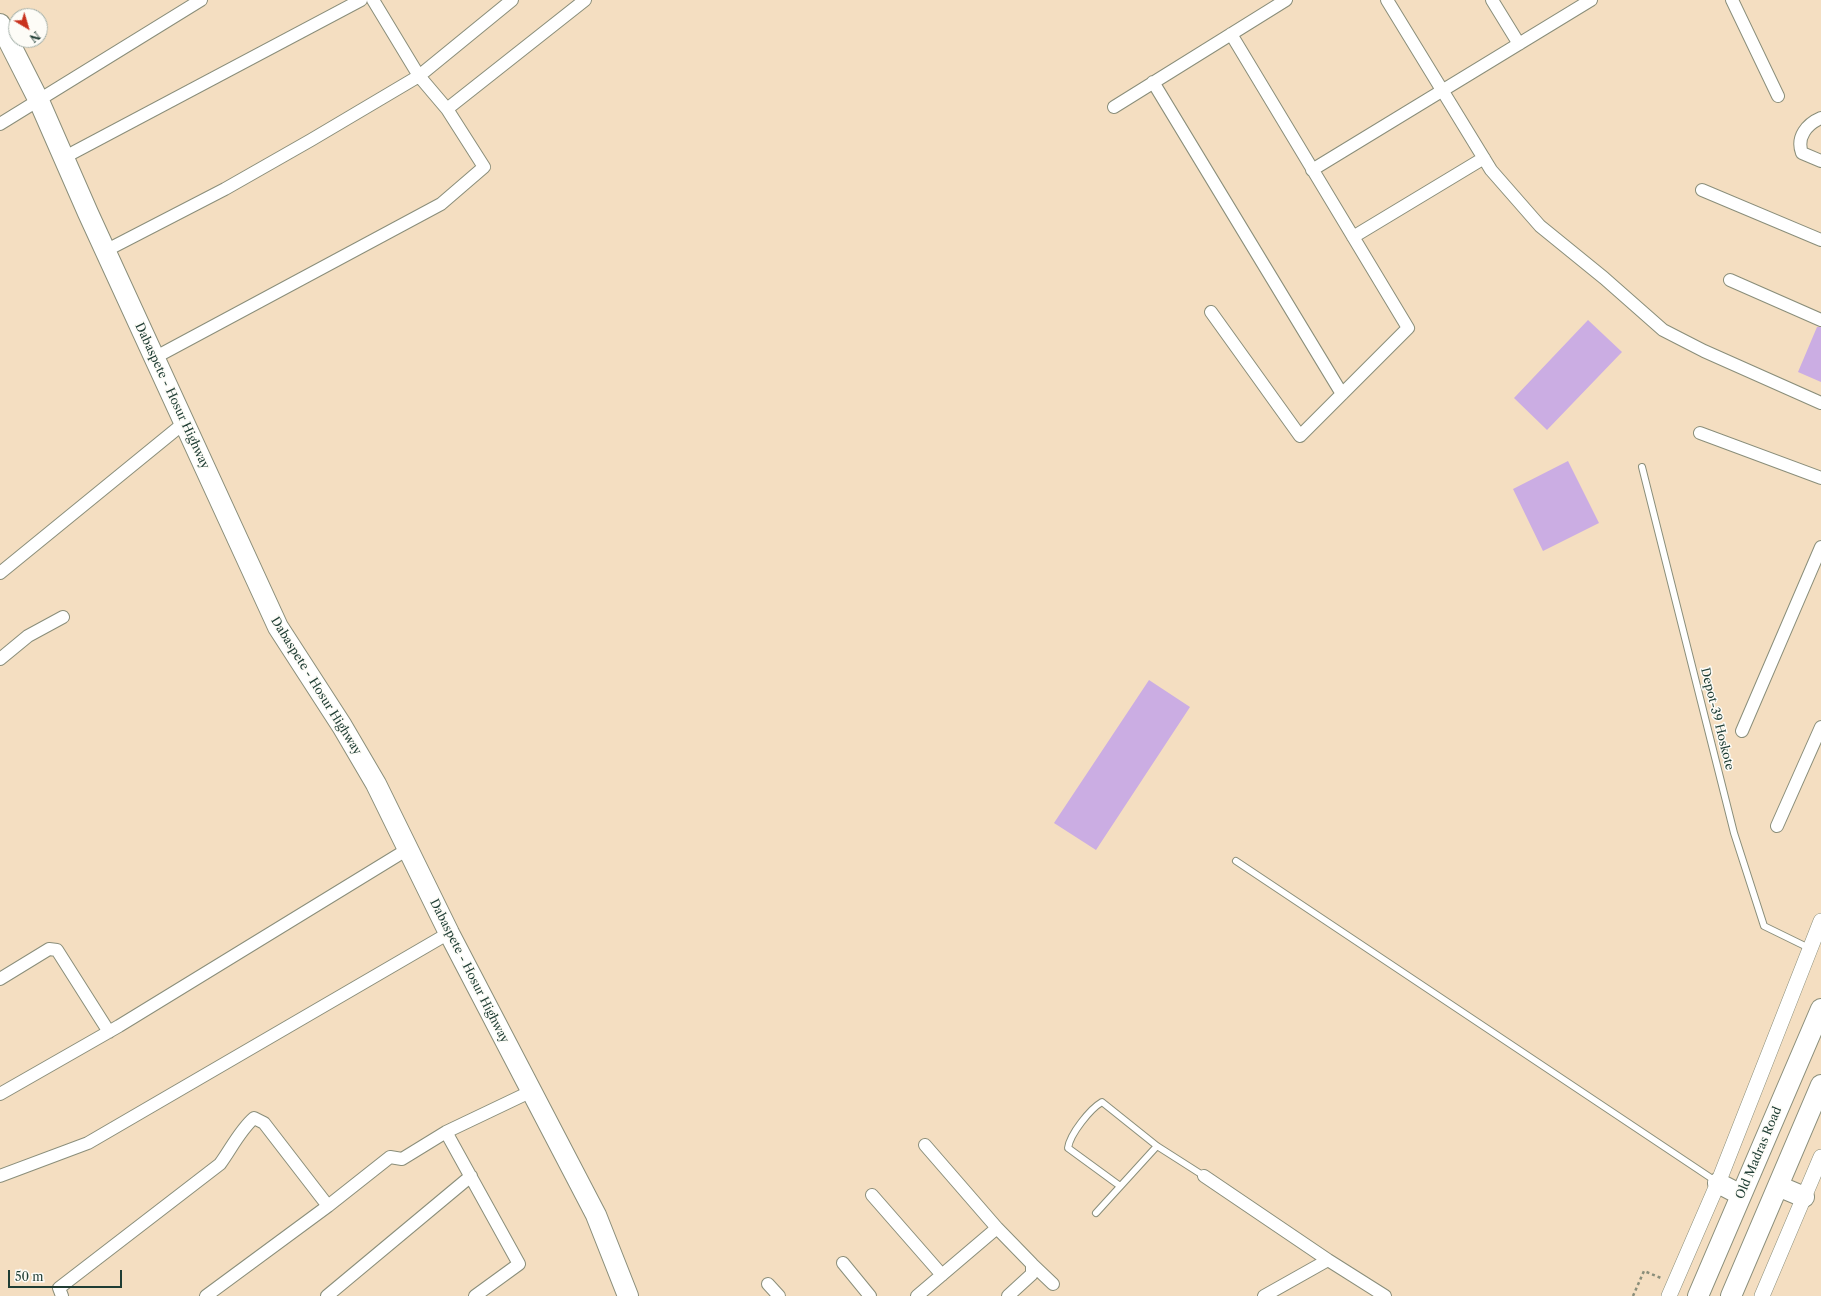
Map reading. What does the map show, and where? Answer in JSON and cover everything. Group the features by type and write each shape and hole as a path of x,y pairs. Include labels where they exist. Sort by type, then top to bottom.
{"highway":[{"name":"Dabaspete - Hosur Highway","path":"0,24 39,101 154,358 278,626 342,726 376,784 449,933 596,1215 628,1296"},
{"name":"Old Madras Road","path":"1698,1296 1821,1010"},
{"path":"1731,1296 1821,1085"},
{"path":"1718,1183 1741,1195"},
{"path":"1778,1186 1804,1197"}],"street":[{"path":"0,124 201,0"},
{"path":"64,158 361,0"},
{"path":"154,358 441,204 484,167 447,109 419,76 373,0"},
{"path":"105,250 225,189 419,76 512,0"},
{"path":"447,109 585,0"},
{"path":"1114,107 1286,0"},
{"path":"1387,0 1491,170 1540,226 1604,278 1663,330 1704,351 1821,403"},
{"path":"1492,0 1519,44"},
{"path":"1312,170 1591,0"},
{"path":"1732,0 1778,96"},
{"path":"1211,312 1300,436 1408,328 1231,34"},
{"path":"1154,82 1342,394"},
{"path":"1821,118 1810,122 1802,136 1800,147 1802,153 1821,161"},
{"path":"1353,237 1484,158"},
{"path":"1702,190 1821,240"},
{"path":"1730,280 1821,320"},
{"path":"0,573 184,423"},
{"path":"1700,432 1821,478"},
{"path":"1742,731 1821,547"},
{"path":"0,659 28,636 63,618"},
{"path":"1777,826 1821,727"},
{"path":"0,1094 109,1032 408,849"},
{"path":"1672,1290 1718,1183 1809,948 1821,921"},
{"path":"0,1176 88,1143 449,933"},
{"path":"0,979 49,949 56,950 109,1032"},
{"path":"206,1296 328,1206 390,1157 402,1159 446,1132 532,1090"},
{"path":"62,1296 59,1288 220,1164 238,1139 244,1127 254,1118 264,1123 328,1206"},
{"path":"446,1132 519,1264 475,1296"},
{"path":"925,1145 997,1228 1053,1284"},
{"path":"1762,1296 1804,1197 1817,1174 1821,1157"},
{"path":"327,1296 471,1176"},
{"path":"1204,1176 1328,1260 1385,1296"},
{"path":"872,1196 942,1275"},
{"path":"922,1294 997,1228"},
{"path":"1264,1296 1328,1260"},
{"path":"843,1263 870,1296"},
{"path":"1008,1296 1032,1274 1032,1264"},
{"path":"768,1284 779,1296"}],"lane":[{"name":"Depot-39 Hoskote","path":"1642,467 1734,833 1764,926 1809,948"},
{"path":"1236,861 1718,1183"},
{"path":"1120,1186 1068,1148 1069,1140 1095,1106 1102,1102 1157,1146 1204,1176"},
{"path":"1096,1212 1157,1146"}],"path":[{"path":"1633,1296 1644,1270 1672,1290"}],"building":[{"path":"1588,320 1622,352 1547,430 1514,398"},
{"path":"1817,327 1821,327 1821,382 1798,372"},
{"path":"1568,461 1599,523 1543,551 1513,489"},
{"path":"1149,680 1190,707 1096,850 1054,823"}]}
